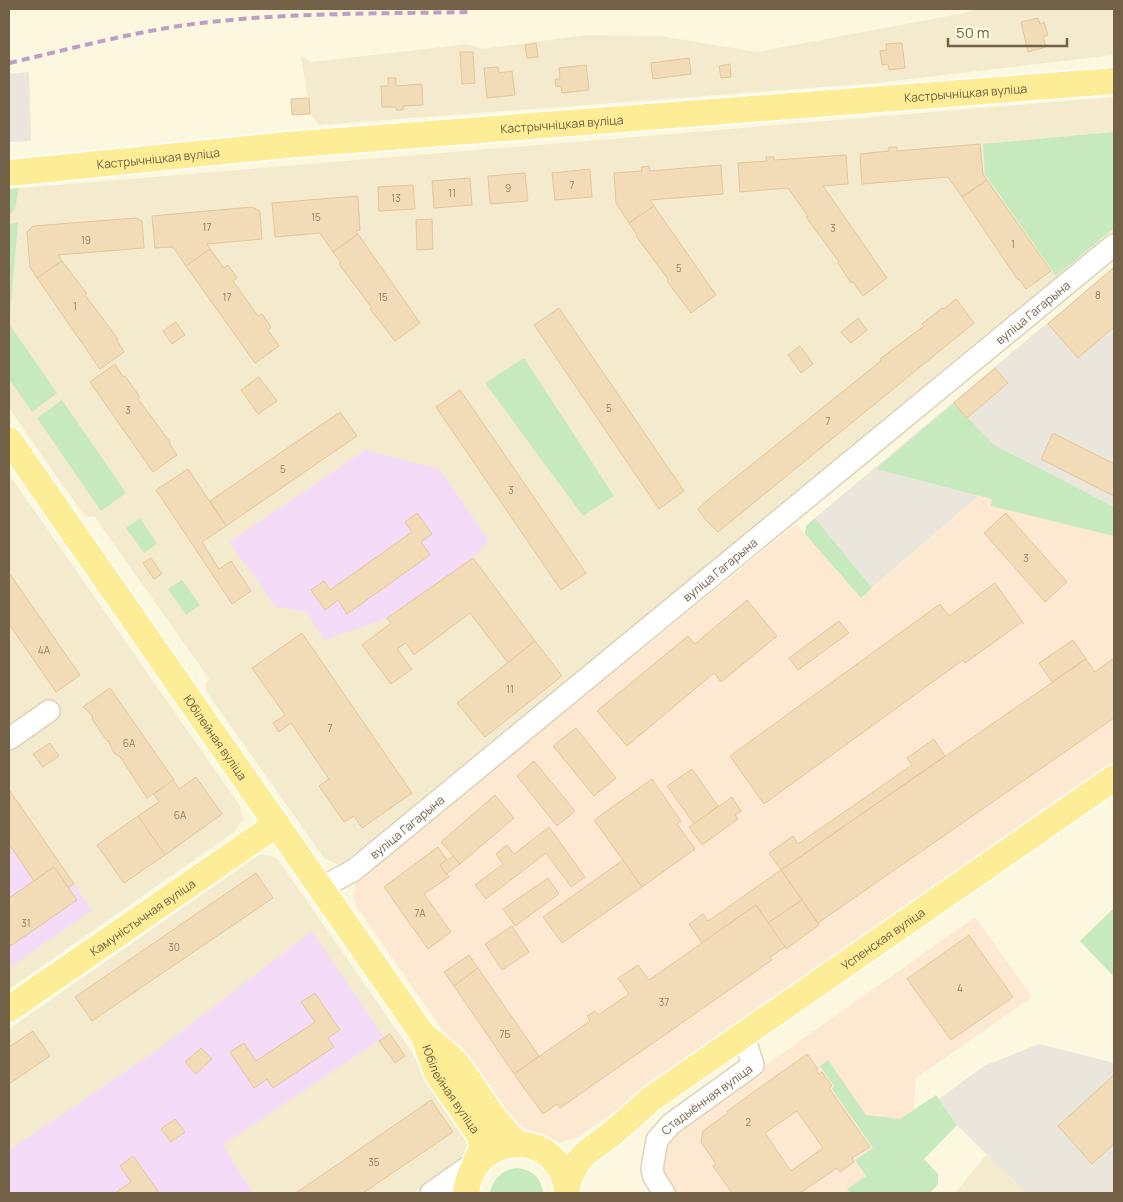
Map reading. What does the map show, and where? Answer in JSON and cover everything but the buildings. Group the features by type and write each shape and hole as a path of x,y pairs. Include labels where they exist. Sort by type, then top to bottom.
{"main road":[{"name":"Кастрычніцкая вуліца","path":"9,173 286,145 1114,81"},
{"name":"Юбілейная вуліца","path":"12,450 277,824 423,1035 437,1073 480,1136 482,1147 476,1169"},
{"name":"Успенская вуліца","path":"476,1169 508,1145 559,1150 577,1143 651,1099 743,1033 1114,778"},
{"name":"Камуністычная вуліца","path":"9,1009 277,824"},
{"name":"Юбілейная вуліца","path":"423,1035 454,1061 506,1133 559,1165 567,1190"},
{"name":"Успенская вуліца","path":"567,1190 573,1168 584,1153 614,1133 651,1099"}],"street":[{"name":"вуліца Гагарына","path":"321,888 361,864 1114,245"},
{"path":"9,739 49,711"},
{"name":"Стадыённая вуліца","path":"664,1193 654,1177 652,1169 657,1140 671,1124 753,1065 743,1033"},
{"path":"431,1193 476,1169"}],"shaded area":[{"path":"976,9 1114,9 1114,55 876,83 319,125 310,114 301,56 312,62 468,44 482,49 586,35 660,36 757,52 959,14"},
{"path":"29,72 31,141 9,142 9,74"},
{"path":"1114,97 1114,235 343,863 336,864 324,858 206,691 206,684 209,679 196,660 94,516 88,517 83,514 9,408 9,189"},
{"path":"1114,267 1114,536 991,506 992,499 978,496 872,588 815,518"},
{"path":"365,450 440,469 489,541 473,558 387,618 325,640 306,612 276,607 229,542"},
{"path":"9,477 13,480 240,806 243,819 234,832 9,989"},
{"path":"978,496 993,499 991,506 1114,536 1114,763 578,1137 558,1143 544,1143 509,1125 356,906 353,897 356,881 796,524 861,598"},
{"path":"9,789 92,910 9,968"},
{"path":"260,854 274,857 279,861 468,1133 472,1139 465,1157 413,1193 9,1193 9,1029"},
{"path":"975,917 1032,997 916,1078 909,1160 930,1193 673,1193 659,1168 665,1142 677,1128"},
{"path":"312,931 384,1037 223,1145 253,1193 9,1193 9,1150 157,1050"},
{"path":"1039,1044 1114,1063 1114,1193 1026,1193 957,1125 939,1099 984,1066"},
{"path":"987,1154 1026,1193 955,1193"}],"green space":[{"path":"1114,132 1114,228 1056,276 985,174 983,144"},
{"path":"19,188 15,209 9,216 9,189"},
{"path":"18,223 10,314 9,224"},
{"path":"9,324 57,393 32,412 9,379"},
{"path":"524,358 614,496 583,516 485,383"},
{"path":"62,400 126,493 101,511 37,418"},
{"path":"954,403 994,445 1114,507 1114,536 991,506 992,499 876,469"},
{"path":"140,518 157,544 144,553 126,528"},
{"path":"815,518 872,588 861,598 805,534 806,526"},
{"path":"182,580 200,605 186,615 168,589"},
{"path":"1114,908 1114,977 1080,941"},
{"path":"828,1060 866,1115 900,1119 936,1095 957,1125 924,1159 938,1174 938,1184 930,1193 850,1193 847,1189 866,1176 855,1160 873,1148 832,1089 834,1086 820,1066"},
{"path":"518,1168 532,1173 539,1179 543,1193 490,1193 499,1175 508,1170"}],"railway":[{"path":"9,63 136,34 215,21 325,14 471,12"}]}
